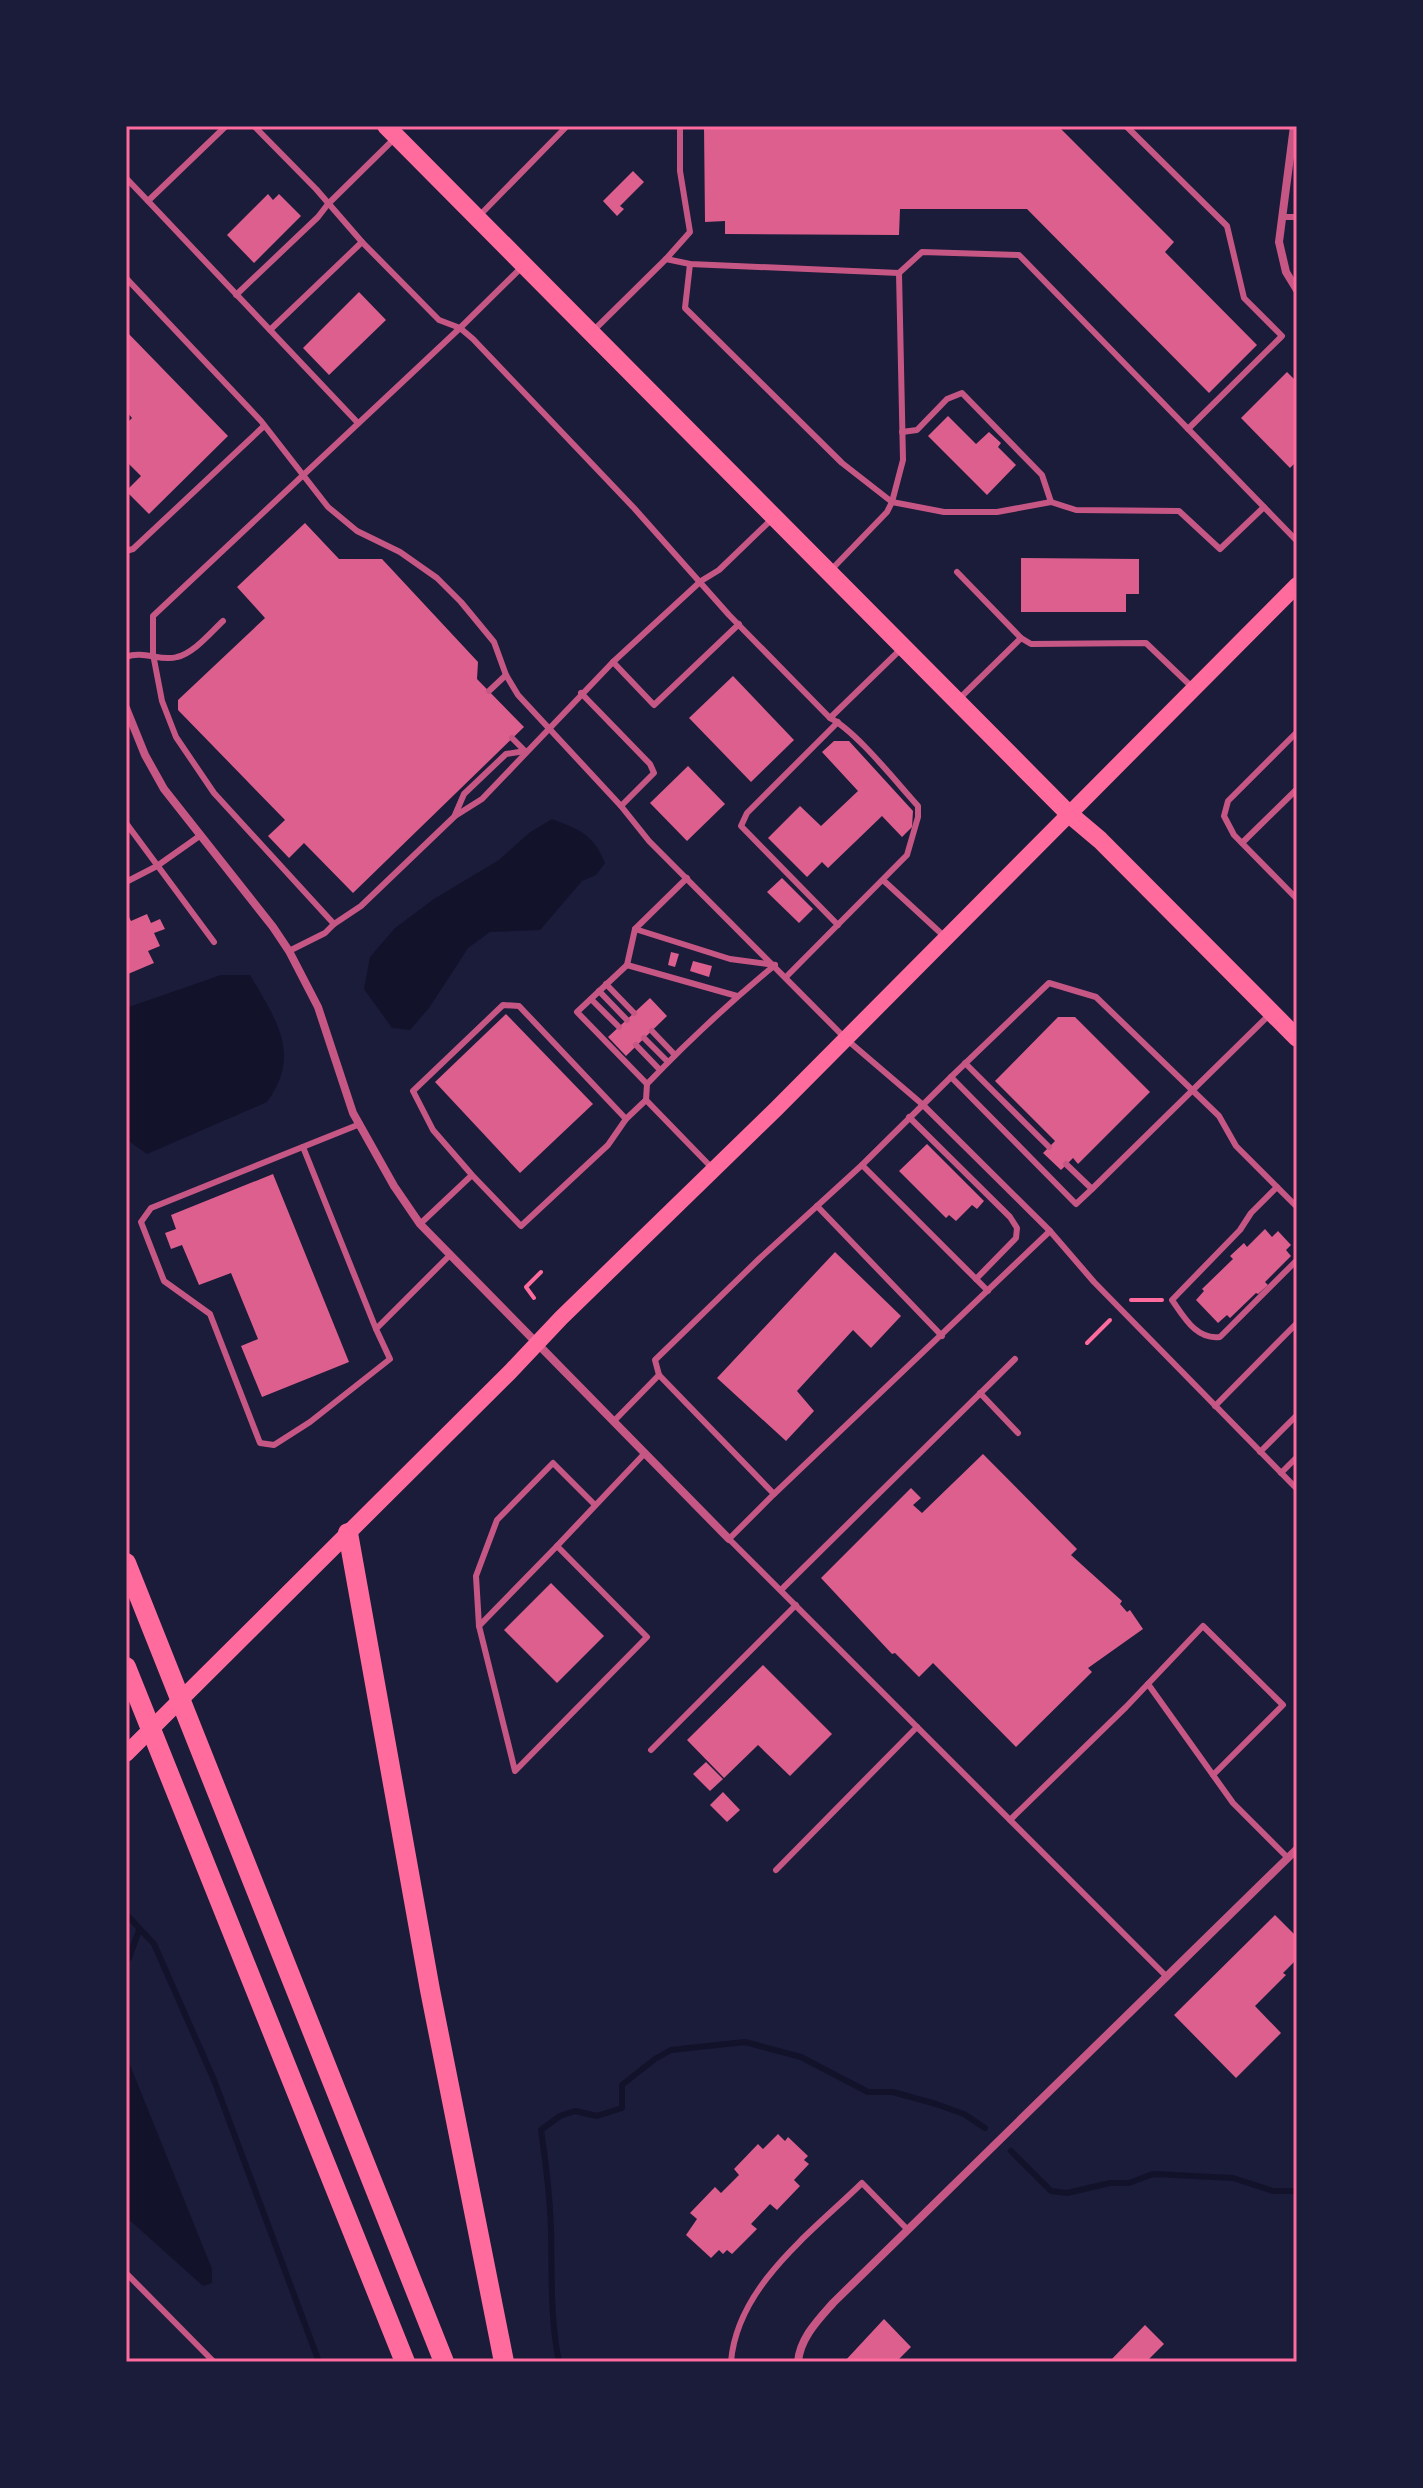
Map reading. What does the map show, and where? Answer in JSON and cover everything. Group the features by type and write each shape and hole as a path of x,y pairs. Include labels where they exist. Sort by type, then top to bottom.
{"highway":[{"path":"348,1533 430,1990 504,2362"},
{"path":"126,1563 444,2362"},
{"path":"128,1673 405,2362"}],"main road":[{"path":"391,131 1068,813 1100,840 1297,1038"},
{"path":"126,1754 846,1039 1297,585"}],"street":[{"path":"1294,126 1279,242 1282,259 1297,290"},
{"path":"126,708 145,755 164,789 289,951 318,1007 353,1113 394,1186 420,1224 729,1539"},
{"path":"798,2362 812,2328 833,2303 1297,1849"}],"lane":[{"path":"148,201 226,126"},
{"path":"254,126 439,320 460,328 606,478 739,624 918,806 918,817 907,855 787,976"},
{"path":"477,217 567,126"},
{"path":"592,332 690,232 680,171 680,126"},
{"path":"1126,126 1227,226 1244,298 1282,336 1188,429"},
{"path":"236,295 318,217 391,131"},
{"path":"126,178 358,423"},
{"path":"1283,217 1297,217"},
{"path":"270,330 362,242"},
{"path":"666,259 690,264 899,273 922,252 1019,255 1297,541"},
{"path":"334,924 214,793 183,749 162,701 153,654 153,616 524,264"},
{"path":"690,264 685,308 842,463 892,502 944,512 997,512 1051,502 1076,510 1179,511 1220,549 1264,507"},
{"path":"829,571 887,512 903,460 899,273"},
{"path":"126,278 264,426 328,507 357,531 400,552 437,578 453,594 494,642 506,675 518,695 621,806 649,841 787,976 846,1039 922,1104 1050,1231 1094,1282 1297,1489"},
{"path":"902,432 917,430 947,399 962,393 1042,475 1051,502"},
{"path":"126,551 133,549 264,426"},
{"path":"289,951 325,933 361,906 455,816 482,799 613,662 701,581 719,570 774,517"},
{"path":"957,572 1021,638 1031,644 1146,643 1193,688"},
{"path":"126,657 153,654 176,658 195,647 223,621"},
{"path":"613,662 654,705 739,624"},
{"path":"957,701 1021,638"},
{"path":"830,718 903,646"},
{"path":"489,691 506,675"},
{"path":"581,693 650,764 654,773 621,806"},
{"path":"838,722 747,813 741,826 838,925"},
{"path":"1297,732 1228,801 1224,816 1234,835 1297,899"},
{"path":"512,738 525,751"},
{"path":"455,816 464,794 506,754 525,751"},
{"path":"1242,843 1297,789"},
{"path":"126,823 214,942"},
{"path":"126,882 157,866 201,835"},
{"path":"647,1084 577,1012 627,965 635,929 687,878"},
{"path":"883,880 945,938"},
{"path":"635,929 730,959 775,965"},
{"path":"627,965 737,996"},
{"path":"626,1119 519,1006 503,1005 413,1091 433,1130 521,1226 608,1145 626,1119 646,1100 647,1084 660,1070 737,996 775,965"},
{"path":"774,1494 659,1375 655,1360 1049,983 1096,997 1219,1116 1236,1146 1297,1207"},
{"path":"606,984 634,1013"},
{"path":"599,991 627,1020"},
{"path":"591,999 619,1027"},
{"path":"951,1077 1076,1204 1271,1012"},
{"path":"652,1031 675,1055"},
{"path":"644,1038 668,1062"},
{"path":"636,1045 660,1070"},
{"path":"965,1063 1049,1147"},
{"path":"646,1100 714,1170"},
{"path":"909,1117 1010,1217 1017,1228 1016,1238 976,1279"},
{"path":"303,1147 390,1359 310,1422 274,1445 260,1443 210,1314 164,1281 141,1222 151,1208 360,1124"},
{"path":"1066,1164 1092,1189"},
{"path":"862,1165 988,1291"},
{"path":"420,1224 472,1175"},
{"path":"1277,1187 1172,1300 1188,1323 1203,1336 1220,1337 1297,1260"},
{"path":"817,1206 942,1336"},
{"path":"1050,1231 729,1539 1167,1977"},
{"path":"376,1329 449,1256"},
{"path":"1215,1406 1297,1323"},
{"path":"781,1590 1015,1359"},
{"path":"614,1421 659,1375"},
{"path":"980,1393 1018,1433"},
{"path":"1260,1452 1297,1415"},
{"path":"479,1626 645,1453"},
{"path":"1281,1473 1297,1457"},
{"path":"557,1546 647,1637 515,1771 479,1626 476,1576 497,1520 553,1463 595,1505"},
{"path":"651,1750 796,1605"},
{"path":"1010,1820 1203,1626 1283,1705 1213,1775"},
{"path":"1148,1684 1233,1803 1288,1858"},
{"path":"776,1870 917,1727"},
{"path":"731,2362 741,2325 756,2294 781,2262 862,2183 908,2230"},
{"path":"126,2273 214,2362"}],"path":[{"path":"534,1298 526,1287 541,1272"},
{"path":"1130,1300 1172,1300"},
{"path":"1087,1343 1110,1320"}],"shaded area":[{"path":"552,819 578,830 596,845 605,863 596,875 582,881 540,930 490,932 468,948 429,1008 410,1030 392,1028 364,989 370,957 395,928 434,899 499,860 529,833"},
{"path":"221,975 250,975 269,1007 284,1053 277,1085 267,1102 147,1154 126,1139 126,1008"},
{"path":"126,2055 212,2269 212,2283 203,2286 126,2217"}],"building":[{"path":"704,126 1061,129 1174,242 1165,252 1257,345 1209,393 1027,209 900,209 899,235 725,234 725,221 705,222"},
{"path":"633,171 644,182 620,206 624,209 617,216 603,201"},
{"path":"268,194 273,200 279,194 301,216 254,263 227,235"},
{"path":"359,292 386,320 329,375 303,348"},
{"path":"126,331 228,436 149,514 126,491 141,476 126,461 126,424 132,418 126,411"},
{"path":"1287,372 1297,382 1297,461 1290,468 1241,418"},
{"path":"948,416 976,444 989,432 1001,443 998,447 1016,465 987,495 928,436"},
{"path":"305,523 339,559 382,559 478,662 477,679 524,727 353,893 304,843 289,858 268,836 285,820 178,710 178,700 265,618 237,587"},
{"path":"1021,558 1139,559 1139,594 1126,594 1126,612 1021,612"},
{"path":"733,676 794,740 751,782 689,718"},
{"path":"834,741 849,741 913,811 912,827 902,837 882,816 828,868 822,862 807,877 768,838 800,806 821,826 858,791 822,752"},
{"path":"688,766 725,804 687,841 650,803"},
{"path":"782,878 813,909 799,923 767,892"},
{"path":"147,914 151,923 160,919 165,929 154,933 160,946 148,951 154,963 128,974 126,916 131,921"},
{"path":"671,952 679,954 675,967 668,965"},
{"path":"693,961 712,966 709,977 690,971"},
{"path":"650,998 667,1016 626,1056 608,1037"},
{"path":"506,1014 593,1104 520,1173 435,1082"},
{"path":"1058,1017 1075,1017 1150,1092 1078,1164 1073,1158 1061,1170 1043,1153 1055,1141 995,1081"},
{"path":"927,1144 984,1201 977,1209 972,1205 956,1221 949,1215 946,1218 899,1171"},
{"path":"273,1174 349,1362 262,1397 241,1346 258,1339 231,1273 199,1285 182,1245 171,1249 165,1233 176,1229 171,1215"},
{"path":"1265,1229 1272,1237 1278,1231 1291,1245 1286,1250 1291,1256 1265,1282 1268,1285 1230,1318 1227,1315 1218,1323 1196,1300 1204,1291 1202,1289 1233,1259 1230,1256 1244,1243 1247,1247"},
{"path":"835,1252 901,1316 871,1348 853,1330 797,1391 814,1411 786,1441 717,1378"},
{"path":"983,1454 1077,1549 1071,1555 1122,1601 1120,1604 1127,1612 1130,1610 1143,1629 1088,1668 1092,1672 1016,1747 933,1663 919,1677 895,1653 892,1654 821,1578 911,1488 921,1498 913,1505 922,1513"},
{"path":"551,1583 604,1636 557,1683 504,1630"},
{"path":"763,1665 832,1734 790,1776 758,1745 724,1778 687,1740"},
{"path":"706,1762 723,1779 710,1791 693,1774"},
{"path":"723,1792 740,1810 727,1822 710,1805"},
{"path":"1275,1915 1297,1937 1297,1959 1283,1973 1286,1975 1255,2006 1281,2033 1236,2078 1174,2015"},
{"path":"778,2134 785,2141 788,2137 808,2156 804,2160 809,2164 794,2180 800,2186 777,2210 770,2204 751,2224 757,2229 732,2254 727,2250 723,2254 719,2250 711,2258 686,2235 697,2219 690,2213 715,2187 721,2193 739,2175 734,2169 758,2144 763,2149"},
{"path":"884,2319 911,2347 896,2362 844,2362"},
{"path":"1145,2325 1164,2344 1146,2362 1109,2362"}],"waterway":[{"path":"126,1914 154,1944 214,2080 319,2362"},
{"path":"129,1958 139,1930"},
{"path":"559,2362 553,2313 550,2205 541,2130 560,2116 575,2111 597,2116 622,2108 622,2085 671,2050 745,2042 801,2057 868,2092 893,2092 964,2114 985,2128"},
{"path":"1011,2151 1051,2191 1067,2193 1110,2183 1129,2183 1153,2174 1233,2178 1273,2191 1297,2191"}]}
